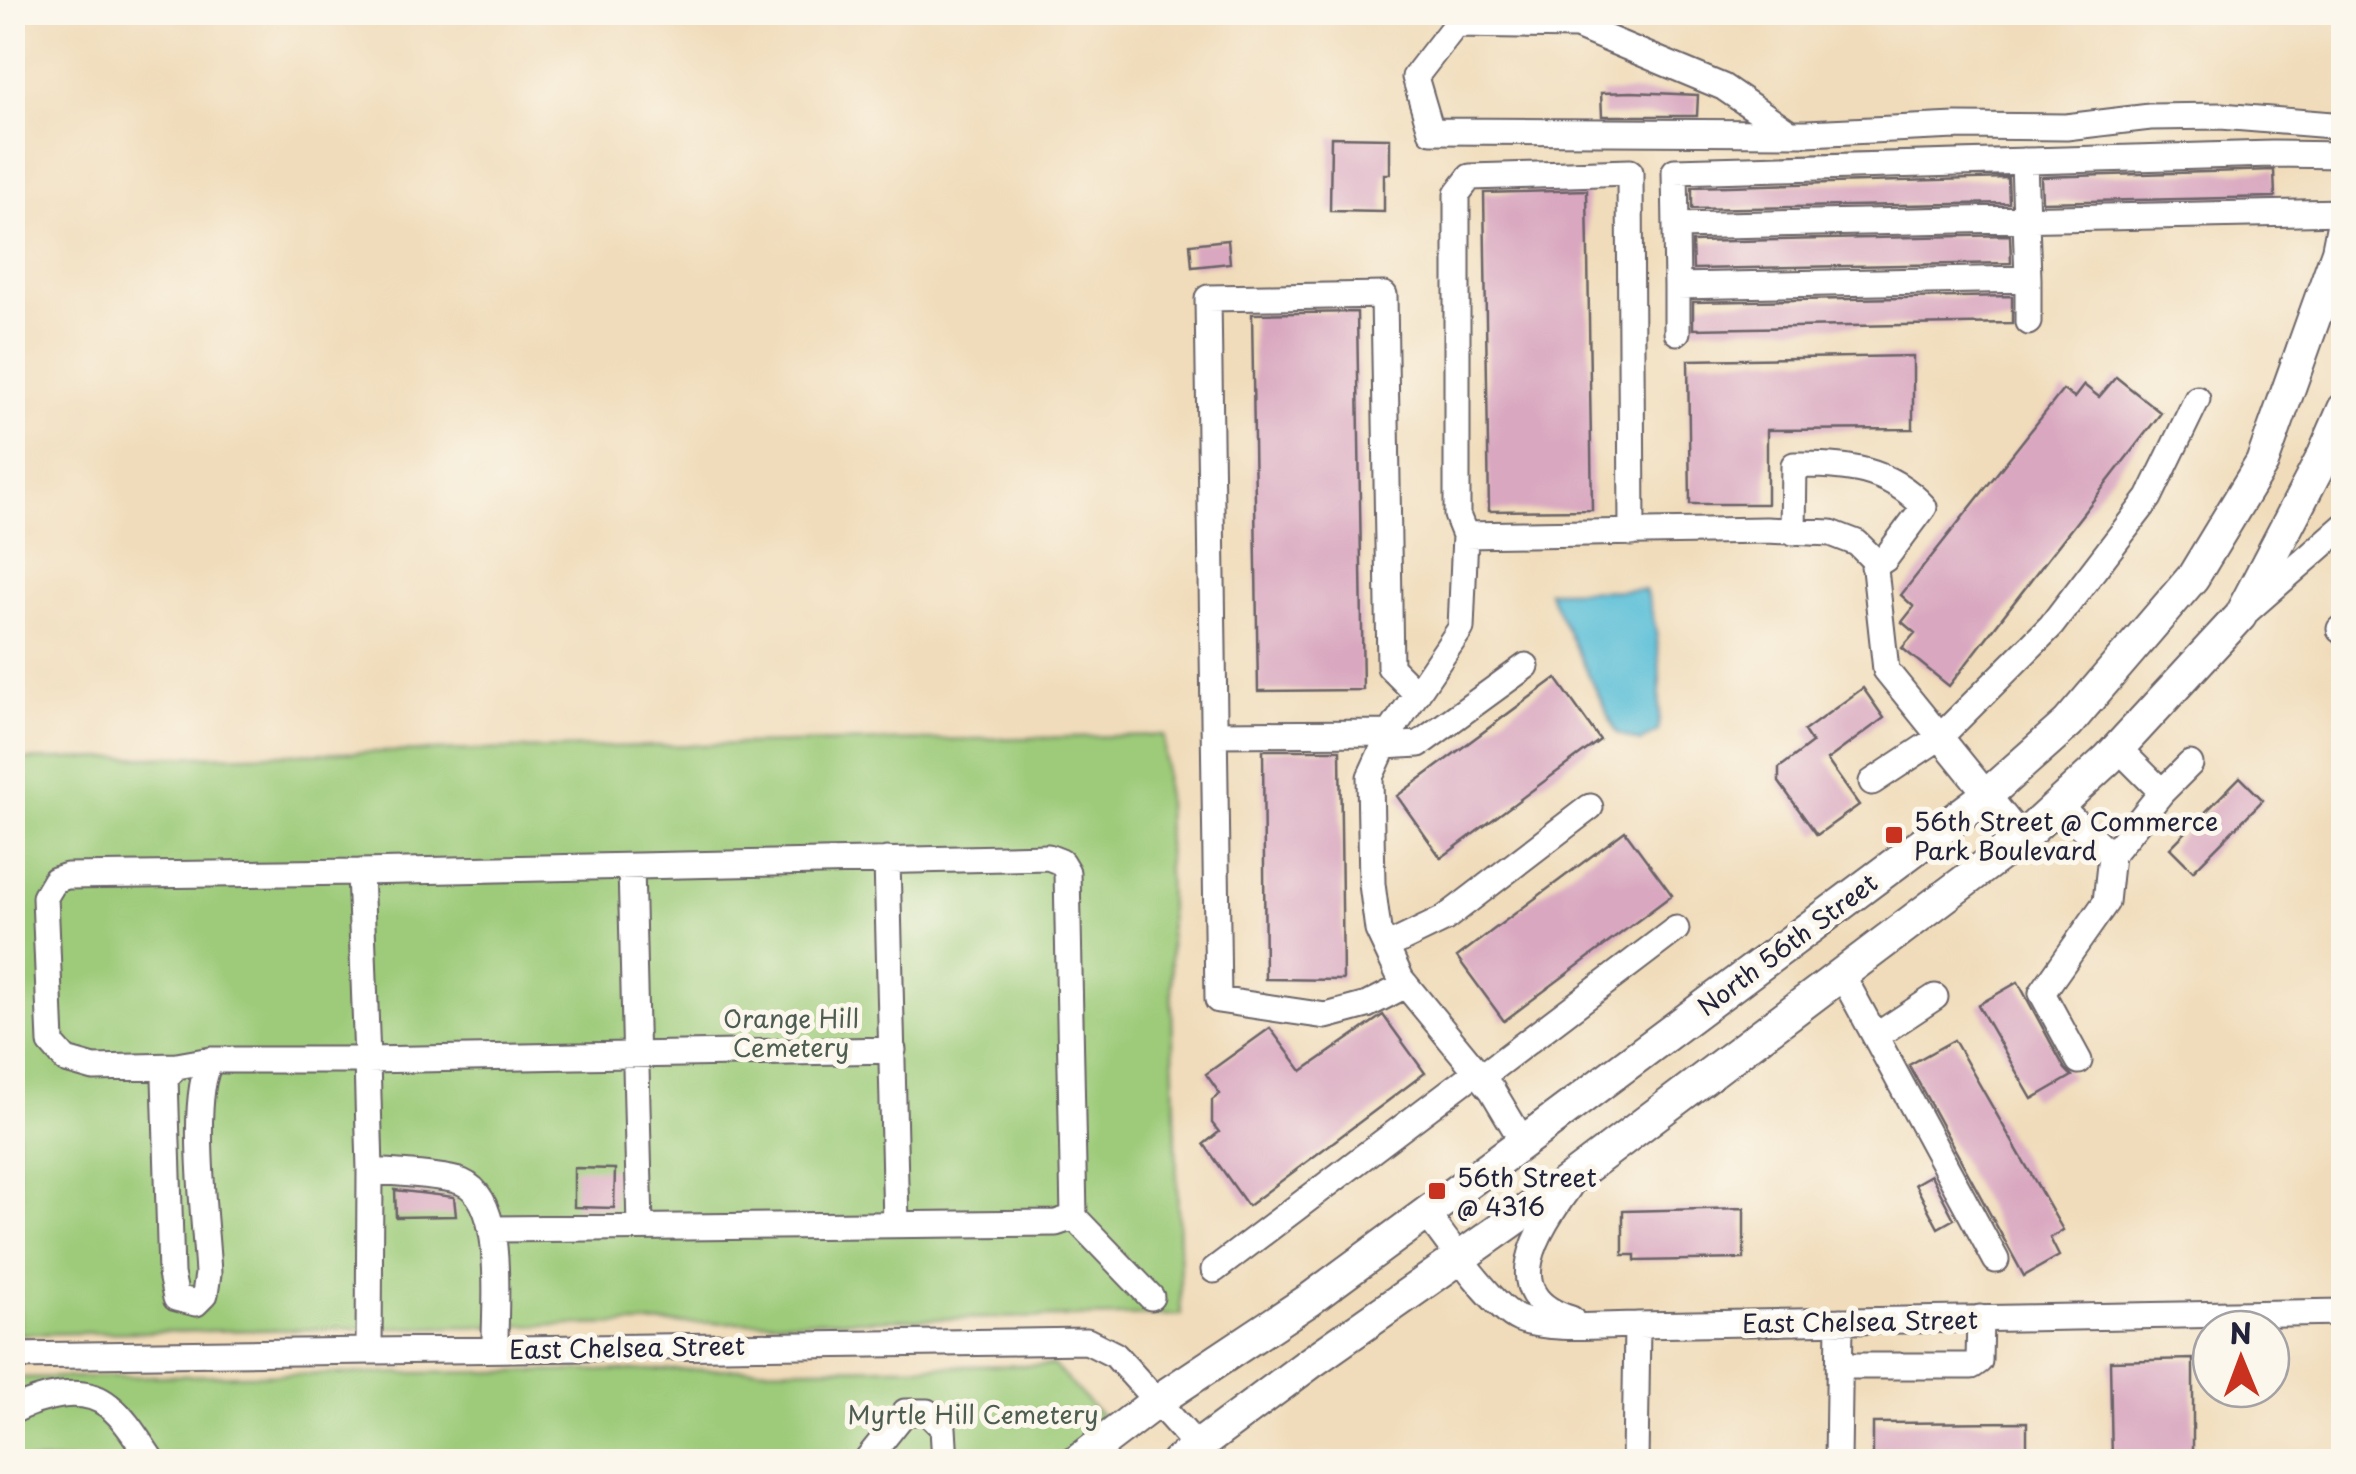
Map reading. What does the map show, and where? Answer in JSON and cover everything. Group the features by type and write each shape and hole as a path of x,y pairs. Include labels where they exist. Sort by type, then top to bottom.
{"main road":[{"name":"North 56th Street","path":"1077,1462 1157,1400 1310,1300 1522,1142 1987,795 2068,723 2193,577 2262,463 2342,242"},
{"path":"1187,1454 1578,1174 2022,838 2118,748 2240,616 2344,409"}],"street":[{"path":"1789,132 1723,87 1577,26 1456,24 1415,77 1431,131 1789,132 2066,127 2150,117 2220,116 2344,126"},
{"path":"1678,332 1675,171 2344,154"},
{"path":"2024,161 2028,322"},
{"path":"1522,1142 1479,1074 1406,986 1378,930 1372,884 1370,777 1387,739 1461,628 1465,535 1457,515 1458,194 1470,177 1630,172 1632,533"},
{"path":"1676,226 2344,212"},
{"path":"1677,286 2028,279"},
{"path":"1406,986 1367,1005 1326,1016 1218,1000 1208,298 1384,296 1390,667 1416,694"},
{"path":"1872,782 1940,737 2050,626 2149,498 2198,399"},
{"path":"1793,532 1794,465 1842,464 1873,472 1909,491 1924,508 1885,559 1874,566"},
{"path":"2240,616 2344,526"},
{"path":"1465,535 1793,532 1831,534 1856,543 1874,560 1886,670 2022,838"},
{"path":"1216,734 1387,739 1419,744 1526,666"},
{"path":"2118,748 2162,792"},
{"path":"2079,1061 2042,993 2106,902 2111,855 2190,764"},
{"path":"2058,805 2111,855"},
{"path":"1386,947 1444,919 1590,807"},
{"path":"892,1050 211,1060 177,1066 94,1068 66,1060 51,1042 45,897 55,880 67,876 1048,857 1061,862 1068,872 1074,1218 1151,1297"},
{"path":"887,860 896,1224"},
{"path":"631,866 640,1227"},
{"path":"360,872 370,1171 368,1351"},
{"path":"1214,1270 1676,929"},
{"path":"1842,974 1996,1260"},
{"path":"1876,1036 1936,997"},
{"path":"177,1066 165,1078 171,1274 176,1298 196,1303 206,1294 208,1274 200,1108 203,1072 211,1060"},
{"path":"370,1171 463,1182 484,1202 494,1229 495,1349"},
{"path":"1578,1174 1544,1223 1527,1267 1535,1294 1545,1307 1590,1324"},
{"name":"East Chelsea Street","path":"1426,1213 1509,1314 1521,1320 1637,1325 2344,1312"},
{"path":"494,1229 1056,1223 1074,1218"},
{"path":"1839,1366 1972,1366 1978,1361 1980,1318"},
{"path":"1838,1462 1840,1321"},
{"path":"1635,1462 1637,1325"},
{"name":"East Chelsea Street","path":"12,1356 1087,1340 1115,1355 1157,1400 1187,1454"},
{"path":"12,1411 67,1394 108,1404 153,1462"},
{"path":"868,1461 905,1412 928,1412 942,1428 945,1462"}],"green space":[{"name":"Orange Hill Cemetery","path":"1164,735 1181,1315 19,1334 14,760"},
{"name":"Myrtle Hill Cemetery","path":"1053,1365 1109,1424 1058,1462 13,1462 12,1378"}],"water":[{"path":"1645,590 1657,641 1660,696 1658,731 1640,742 1617,733 1548,591"}],"building":[{"path":"1601,93 1698,95 1697,116 1602,116"},
{"path":"1331,137 1390,138 1390,174 1384,174 1384,212 1330,211"},
{"path":"2274,170 2275,197 2042,202 2041,177"},
{"path":"2008,178 2009,203 1692,209 1692,187"},
{"path":"1587,190 1592,510 1489,511 1484,193"},
{"path":"2010,235 2011,263 1693,269 1692,242"},
{"path":"1228,240 1230,263 1192,267 1190,244"},
{"path":"2012,296 2012,323 1693,329 1693,302"},
{"path":"1357,312 1363,690 1258,691 1252,314"},
{"path":"1913,356 1913,429 1767,430 1767,504 1690,504 1688,360"},
{"path":"2116,377 2161,413 1949,686 1902,648 1915,633 1902,622 1914,607 1901,595 2063,390 2074,398 2084,385 2099,397"},
{"path":"1556,678 1600,740 1441,858 1397,796"},
{"path":"1863,688 1884,718 1827,760 1859,805 1817,835 1779,782 1779,768 1812,743 1804,731"},
{"path":"1263,750 1340,750 1343,980 1265,979"},
{"path":"2240,777 2263,800 2193,871 2170,848"},
{"path":"1625,831 1672,895 1504,1021 1457,957"},
{"path":"2018,982 2072,1076 2032,1099 1978,1005"},
{"path":"1383,1015 1425,1073 1248,1206 1204,1144 1219,1132 1212,1123 1212,1100 1220,1094 1206,1074 1270,1028 1302,1071"},
{"path":"1954,1040 2063,1230 2050,1238 2059,1256 2024,1276 1909,1065"},
{"path":"574,1168 615,1169 614,1208 574,1207"},
{"path":"1931,1175 1954,1219 1938,1228 1915,1184"},
{"path":"395,1190 454,1197 456,1216 396,1217"},
{"path":"1744,1208 1744,1259 1635,1261 1635,1255 1623,1255 1623,1211"},
{"path":"2191,1359 2193,1462 2112,1462 2110,1361"},
{"path":"2027,1422 2027,1462 1873,1462 1873,1423"}],"place":[{"name":"56th Street @ Commerce Park Boulevard","path":"1894,835"},
{"name":"56th Street @ 4316","path":"1437,1191"}]}
